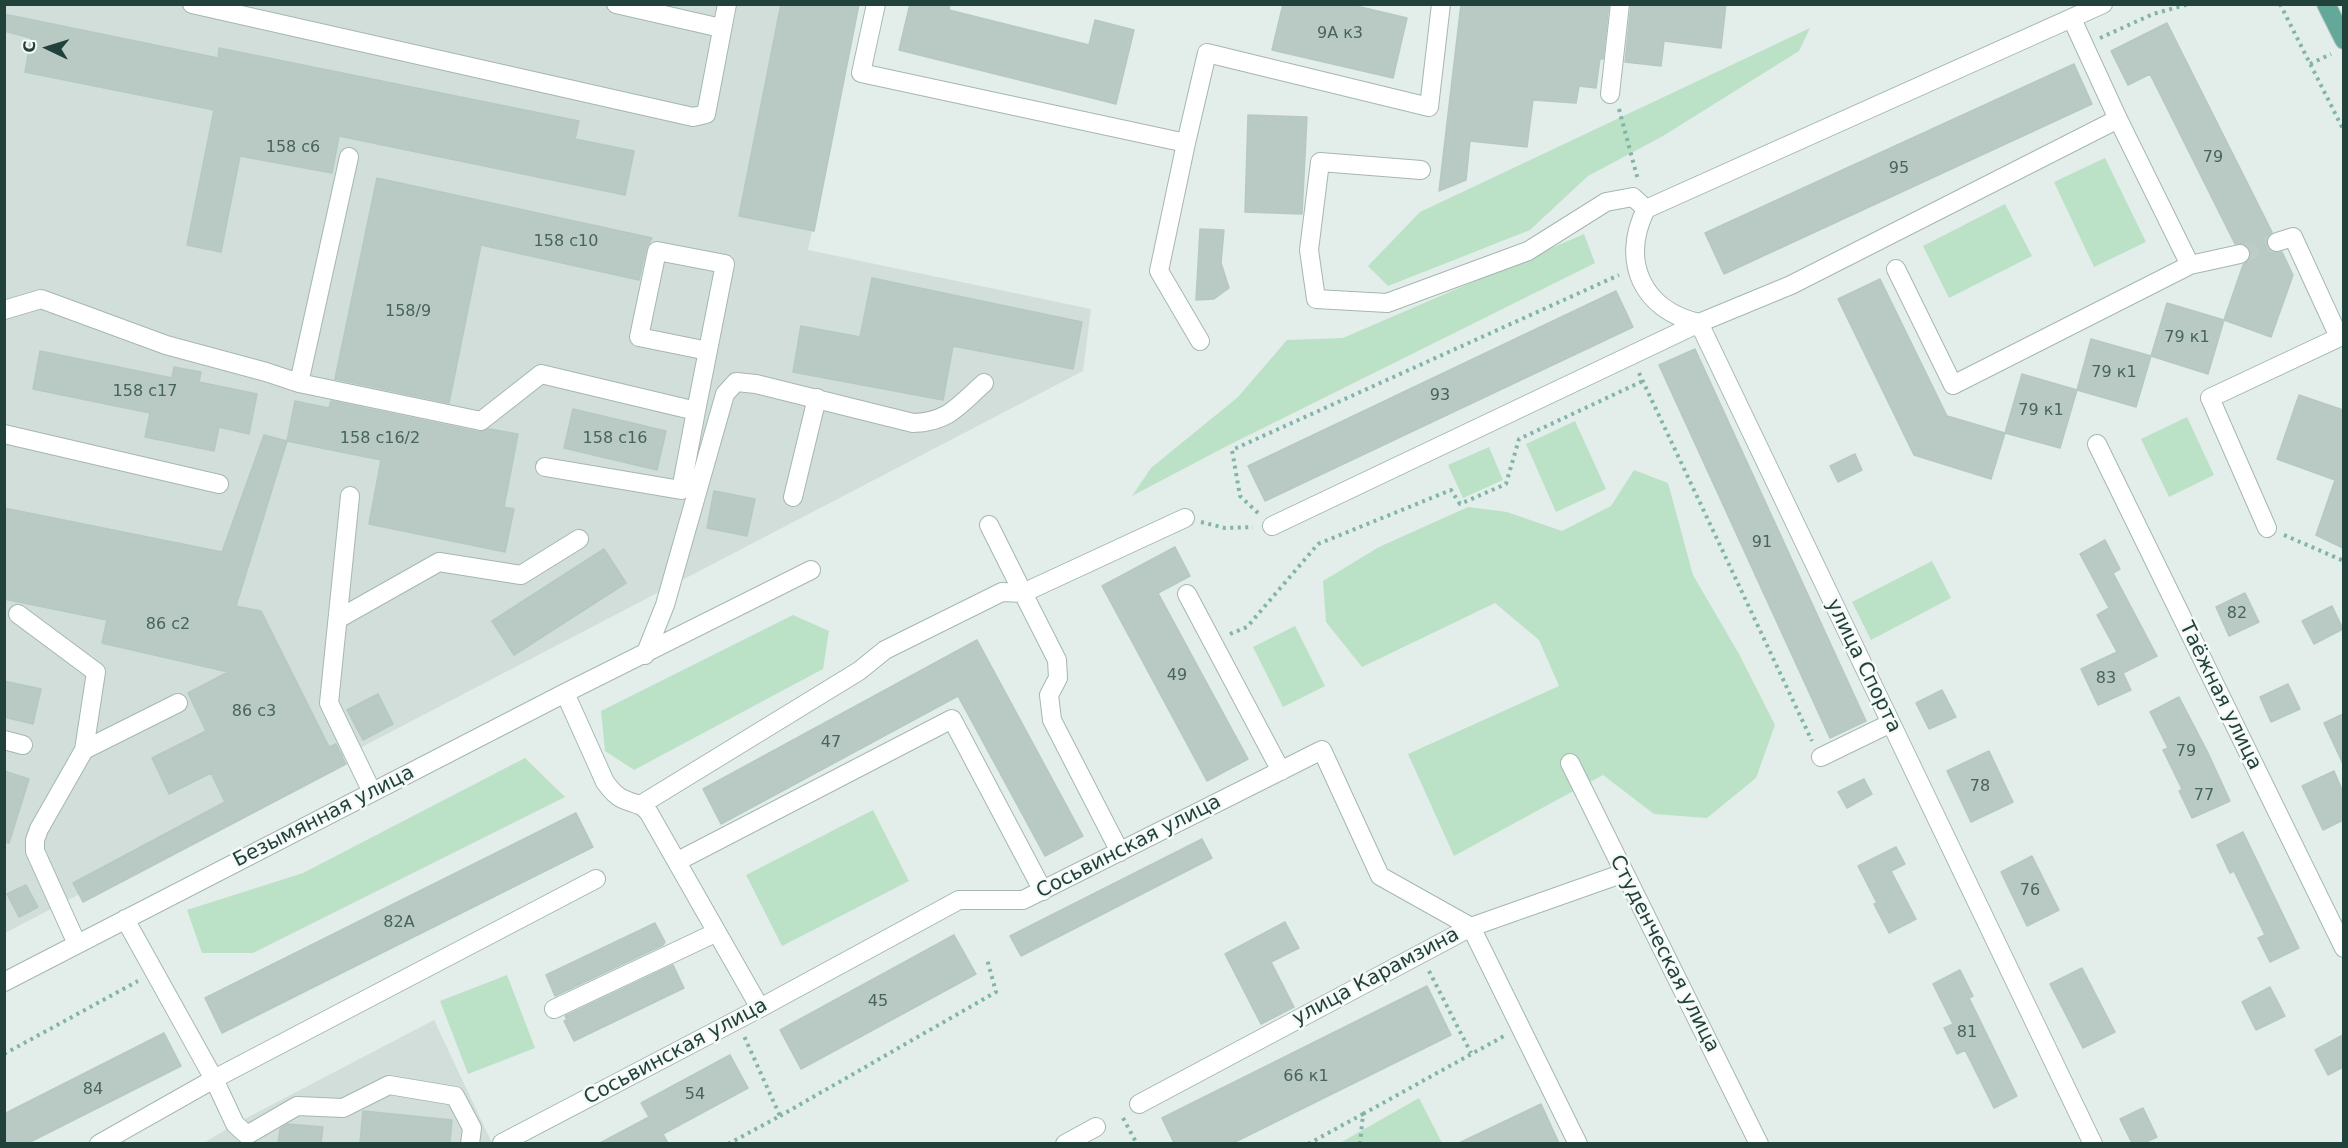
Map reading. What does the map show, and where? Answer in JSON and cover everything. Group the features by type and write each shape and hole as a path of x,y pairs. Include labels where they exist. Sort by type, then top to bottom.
{"main road":[{"path":"2326,4 2339,46"}],"street":[{"path":"192,4 693,117 706,114 727,4"},
{"path":"616,4 721,28"},
{"path":"876,4 861,73 1186,144"},
{"path":"1200,341 1159,271 1207,53 1429,107 1441,4"},
{"path":"1610,94 1620,4"},
{"path":"1699,323 1671,314 1659,305 1641,281 1636,267 1635,237 1646,210 2103,4"},
{"path":"2072,19 2118,119 2190,264"},
{"path":"1272,526 1699,323 1791,285 2118,119"},
{"path":"299,384 349,157"},
{"path":"1421,170 1320,162 1309,250 1316,298 1387,303 1528,251 1606,202 1633,197 1646,210"},
{"path":"2267,528 2210,398 2341,336 2293,237 2277,242"},
{"path":"545,467 681,490 725,264 657,251 639,337 708,351"},
{"path":"1896,269 1953,385 2190,264 2240,254"},
{"path":"4,310 41,300 166,345 266,372 299,384 481,421 541,374 696,411"},
{"name":"улица Спорта","path":"1699,323 2093,1143"},
{"path":"645,655 665,605 725,394 736,382 756,384 817,398 913,423 930,422 946,417 984,382"},
{"path":"793,497 817,398"},
{"path":"4,434 219,484"},
{"name":"Таёжная улица","path":"2097,444 2343,948"},
{"path":"350,496 329,703 372,792"},
{"path":"566,693 605,782 620,797 642,804 859,671 885,650 1002,592 1023,593 1185,518"},
{"path":"989,525 1057,660 1058,678 1049,695 1052,720 1120,852"},
{"path":"338,619 439,562 521,575 579,538"},
{"name":"Безымянная улица","path":"4,982 372,792 811,570"},
{"path":"1187,594 1281,771"},
{"path":"18,615 96,672 84,750 35,840 35,851 39,861 77,944"},
{"path":"84,750 178,703"},
{"path":"678,861 952,719 1043,891"},
{"path":"1821,758 1891,723"},
{"path":"4,740 23,745"},
{"name":"Сосьвинская улица","path":"502,1143 959,900 1023,900 1322,750 1380,876 1471,927"},
{"name":"Студенческая улица","path":"1570,763 1759,1143"},
{"path":"642,804 678,861 715,933 759,1008"},
{"name":"улица Карамзина","path":"1139,1104 1471,927 1624,873"},
{"path":"99,1143 214,1079 597,879"},
{"path":"125,919 214,1079 235,1124 246,1139 297,1106 343,1108 389,1085 455,1096 471,1128 470,1143"},
{"path":"1471,927 1578,1143"},
{"path":"554,1009 715,933"},
{"path":"1065,1143 1096,1127"}],"path":[{"path":"2084,46 2153,14 2189,4"},
{"path":"2280,4 2343,131"},
{"path":"2310,64 2339,46"},
{"path":"1610,94 1618,105 1646,210"},
{"path":"1272,526 1240,496 1232,450 1636,267"},
{"path":"1631,356 1821,758"},
{"path":"1212,641 1247,627 1318,544 1451,490 1460,504 1506,484 1520,439 1643,381"},
{"path":"1185,518 1225,528 1272,526"},
{"path":"2267,528 2343,561"},
{"path":"1420,953 1471,1053"},
{"path":"728,1143 780,1116 996,992 987,959"},
{"path":"4,1053 154,972"},
{"path":"736,1020 780,1116"},
{"path":"1308,1143 1521,1027"},
{"path":"4,1048 9,1051"},
{"path":"1137,1143 1121,1113 1139,1104"},
{"path":"1360,1143 1363,1114"}],"shaded area":[{"path":"5,5 859,5 808,250 1091,309 1083,371 5,933"},
{"path":"434,1020 492,1143 202,1144 235,1124"}],"green space":[{"path":"1810,28 1799,51 1663,136 1588,176 1530,230 1388,286 1368,266 1420,212"},
{"path":"2105,158 2146,242 2094,267 2054,182"},
{"path":"2005,204 2032,256 1949,298 1923,246"},
{"path":"1584,234 1595,263 1225,447 1132,496 1151,468 1238,397 1287,340 1343,338"},
{"path":"2187,417 2214,475 2169,497 2141,439"},
{"path":"1575,421 1606,489 1556,512 1526,444"},
{"path":"1489,447 1503,480 1463,498 1448,465"},
{"path":"1634,470 1668,483 1693,575 1739,654 1775,725 1756,778 1707,818 1654,814 1603,775 1454,856 1408,754 1559,686 1539,640 1495,603 1362,667 1326,622 1323,581 1379,547 1468,507 1507,512 1562,531 1611,506"},
{"path":"1932,561 1951,598 1871,640 1852,602"},
{"path":"793,615 829,631 823,669 634,770 605,751 601,711"},
{"path":"1295,626 1325,686 1283,707 1253,647"},
{"path":"525,758 565,797 253,953 202,953 187,910 303,873"},
{"path":"873,810 909,881 782,946 746,875"},
{"path":"507,975 535,1048 468,1074 440,1001"},
{"path":"1419,1098 1442,1143 1340,1143"}],"building":[{"path":"781,4 859,4 814,231 739,216"},
{"path":"910,4 950,4 949,10 1089,45 1095,20 1134,30 1116,104 899,50"},
{"path":"1283,4 1348,4 1407,18 1393,78 1272,50"},
{"path":"1461,4 1609,4 1603,59 1600,59 1596,88 1579,86 1576,103 1533,100 1527,147 1470,141 1466,180 1439,191"},
{"path":"1631,4 1726,4 1721,48 1664,41 1661,66 1625,62"},
{"path":"4,14 218,58 219,48 579,121 575,139 634,151 625,195 339,136 332,173 240,156 221,252 187,245 214,110 25,72 31,38 4,31"},
{"path":"2167,23 2272,232 2266,239 2267,246 2274,253 2282,252 2293,275 2271,337 2224,320 2243,265 2250,258 2251,251 2244,244 2235,244 2150,74 2128,85 2111,51"},
{"path":"2074,64 2092,104 1724,274 1705,233"},
{"path":"1248,115 1307,117 1302,214 1245,212"},
{"path":"377,178 652,238 646,249 639,280 481,245 449,403 335,379"},
{"path":"1200,229 1224,230 1221,263 1229,288 1214,299 1196,300"},
{"path":"872,278 1082,322 1073,369 953,346 943,400 793,372 801,326 860,337"},
{"path":"1880,279 1947,416 2005,433 1991,479 1914,455 1838,299"},
{"path":"1616,291 1633,327 1265,501 1248,466"},
{"path":"2167,303 2224,320 2208,374 2151,356"},
{"path":"2091,339 2151,356 2136,407 2077,390"},
{"path":"1695,349 1866,721 1830,738 1659,365"},
{"path":"40,351 172,378 174,367 201,372 199,382 257,394 249,434 219,427 214,451 145,437 150,413 33,389"},
{"path":"2022,374 2077,390 2060,448 2005,433"},
{"path":"2299,395 2343,410 2343,548 2316,535 2335,480 2277,459"},
{"path":"295,401 329,408 331,401 479,432 489,429 518,434 504,507 514,509 505,552 369,524 381,460 287,441"},
{"path":"573,409 666,431 657,470 564,448"},
{"path":"264,435 287,441 236,606 261,611 329,747 336,744 346,764 83,902 73,883 225,802 211,773 169,794 152,758 206,731 188,693 228,672 102,643 107,620 4,599 4,508 222,552"},
{"path":"1855,454 1862,470 1838,482 1830,466"},
{"path":"714,491 755,499 747,536 707,528"},
{"path":"2105,540 2120,569 2113,573 2157,656 2123,673 2131,690 2098,705 2081,669 2117,652 2097,615 2109,608 2080,554"},
{"path":"1175,547 1190,576 1158,593 1248,759 1207,781 1102,586"},
{"path":"604,549 626,583 514,655 492,621"},
{"path":"2245,593 2259,622 2229,636 2216,607"},
{"path":"2332,606 2343,629 2314,644 2302,621"},
{"path":"977,640 1083,836 1045,856 958,696 721,824 703,789"},
{"path":"4,681 41,689 33,724 4,717"},
{"path":"2288,684 2300,709 2271,722 2260,697"},
{"path":"1942,690 1956,717 1929,729 1916,703"},
{"path":"378,694 393,724 363,740 347,710"},
{"path":"2179,697 2230,801 2192,818 2179,791 2182,789 2163,750 2168,748 2150,712"},
{"path":"2343,714 2343,764 2324,723"},
{"path":"1989,751 2013,802 1971,822 1947,771"},
{"path":"4,771 29,779 9,843 4,842"},
{"path":"2334,771 2343,792 2343,820 2323,830 2302,786"},
{"path":"1864,779 1872,794 1847,808 1838,792"},
{"path":"576,813 593,847 222,1033 205,998"},
{"path":"2243,832 2299,948 2270,962 2258,938 2265,935 2234,871 2230,873 2217,845"},
{"path":"1202,839 1212,858 1021,956 1010,936"},
{"path":"1896,847 1905,864 1891,871 1916,919 1889,933 1858,866"},
{"path":"2032,856 2059,910 2027,926 2001,872"},
{"path":"26,885 38,907 19,917 7,894"},
{"path":"1285,922 1299,948 1271,962 1294,1007 1261,1024 1225,954"},
{"path":"655,923 665,942 663,945 555,996 546,975"},
{"path":"954,935 976,974 801,1069 780,1030"},
{"path":"673,965 684,988 574,1041 564,1021 567,1019 565,1016"},
{"path":"2082,968 2115,1032 2083,1048 2050,984"},
{"path":"1960,970 1973,996 1969,998 2017,1096 1994,1108 1965,1050 1957,1054 1944,1028 1953,1024 1933,984"},
{"path":"1427,986 1451,1035 1233,1143 1174,1143 1162,1118"},
{"path":"2270,987 2285,1016 2256,1030 2242,1002"},
{"path":"164,1033 181,1066 28,1143 4,1143 4,1114"},
{"path":"2343,1035 2343,1067 2328,1075 2315,1050"},
{"path":"730,1055 748,1088 663,1134 668,1143 600,1143 649,1117 641,1103"},
{"path":"1541,1104 1559,1143 1459,1143"},
{"path":"2143,1108 2157,1137 2144,1143 2132,1143 2120,1119"},
{"path":"363,1111 452,1120 450,1143 360,1143"},
{"path":"288,1124 323,1127 321,1143 278,1143 280,1129"}],"tunnel":[{"path":"2240,254 2277,242"}]}
